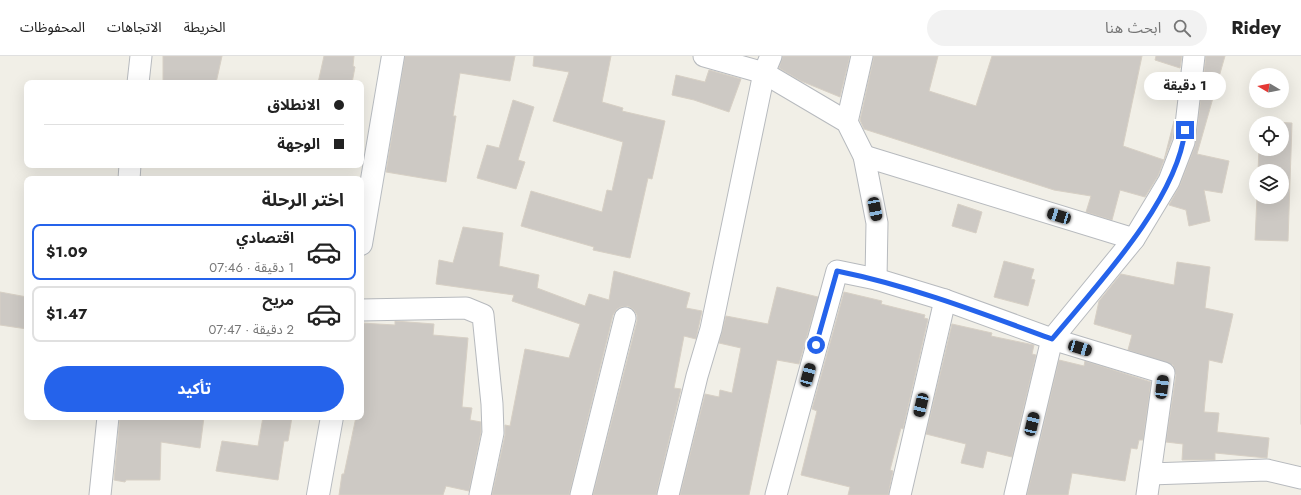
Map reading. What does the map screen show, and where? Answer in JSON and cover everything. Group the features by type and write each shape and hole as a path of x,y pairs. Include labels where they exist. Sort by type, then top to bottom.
{"main road":[{"path":"364,226 393,56"},
{"path":"318,495 331,420"}],"street":[{"path":"138,80 141,56"},
{"path":"704,56 767,65 847,122 864,156 877,223 876,279"},
{"path":"847,122 862,56"},
{"path":"1015,495 1052,339 1134,239 1169,181 1184,142 1194,56"},
{"path":"668,495 697,376 711,329 767,65"},
{"path":"864,156 1134,239"},
{"path":"776,495 837,271 876,279 945,300 1052,339 1164,373 1147,495"},
{"path":"900,495 945,300"},
{"path":"364,310 466,308 484,315 492,404 492,433 480,495"},
{"path":"581,495 625,318"},
{"path":"100,495 108,420"},
{"path":"1150,474 1267,470 1301,478"}],"shaded area":[{"path":"1301,231 1301,425 1300,424"}],"building":[{"path":"163,56 222,56 217,80 163,80"},
{"path":"324,56 354,56 353,66 355,67 353,80 319,80"},
{"path":"405,56 515,56 510,81 460,73 453,116 456,116 446,182 386,172"},
{"path":"534,56 611,56 602,102 623,108 622,111 665,121 652,179 648,178 630,258 593,250 594,247 521,226 531,191 602,212 607,190 612,191 623,142 553,121 569,72 533,66"},
{"path":"783,56 850,56 840,97 801,81 779,68"},
{"path":"874,56 938,56 929,91 976,106 992,56 1142,56 1123,146 1164,160 1174,121 1172,139 1158,176 1145,197 1120,190 1112,220 1086,212 1091,196 1054,190 864,129 860,120"},
{"path":"1156,56 1182,56 1180,68 1155,60"},
{"path":"1206,56 1225,56 1197,154 1229,161 1222,193 1204,190 1210,221 1189,226 1186,210 1169,205 1180,185 1195,146"},
{"path":"709,70 741,79 729,112 694,100 672,95 676,75 705,82"},
{"path":"513,100 534,107 518,160 525,162 516,189 477,178 487,145 499,148"},
{"path":"1289,123 1292,123 1288,241 1255,240 1257,204 1289,204 1289,164 1258,164 1259,156 1289,156"},
{"path":"958,204 982,212 976,233 952,226"},
{"path":"463,227 503,233 499,266 539,275 537,288 585,306 589,294 609,300 614,271 690,293 686,308 702,311 696,339 684,336 674,388 681,389 656,495 593,495 637,321 637,315 634,310 628,306 617,309 613,315 569,495 492,495 505,435 505,425 510,426 525,349 569,358 580,324 512,301 514,295 436,284 439,260 453,263"},
{"path":"1004,261 1034,269 1031,279 1035,280 1028,306 994,297"},
{"path":"1177,262 1210,267 1205,308 1233,314 1222,363 1209,360 1204,412 1219,413 1217,432 1269,438 1267,458 1215,453 1215,460 1182,460 1183,444 1166,442 1176,375 1173,365 1128,350 1132,335 1094,324 1099,301 1121,274 1174,285"},
{"path":"777,287 818,297 799,364 777,360 749,495 680,495 705,394 719,397 720,390 732,393 741,348 719,343 726,316 768,324"},
{"path":"0,292 24,296 24,329 0,325"},
{"path":"844,292 882,301 881,304 925,315 924,318 928,319 903,429 901,428 890,470 893,471 888,495 848,495 850,487 801,475 817,411 812,409"},
{"path":"395,321 434,324 433,335 468,338 462,407 472,408 470,420 481,422 481,432 469,491 446,486 443,495 339,495 342,474 344,474 355,420 364,420 364,323 395,325"},
{"path":"952,324 992,333 991,336 1034,345 1032,354 1036,355 1012,457 987,451 983,468 961,463 966,444 926,434"},
{"path":"1059,360 1084,366 1085,361 1151,382 1143,440 1139,440 1137,449 1131,448 1125,481 1072,473 1068,495 1027,495"},
{"path":"120,420 204,420 200,448 161,442 160,480 126,480 125,482 114,480"},
{"path":"262,420 292,420 288,441 284,441 278,480 216,471 222,441 258,446"}],"route":[{"path":"816,345 837,271 876,279 945,300 1052,339 1134,239 1169,181 1184,142 1185,130"}]}
